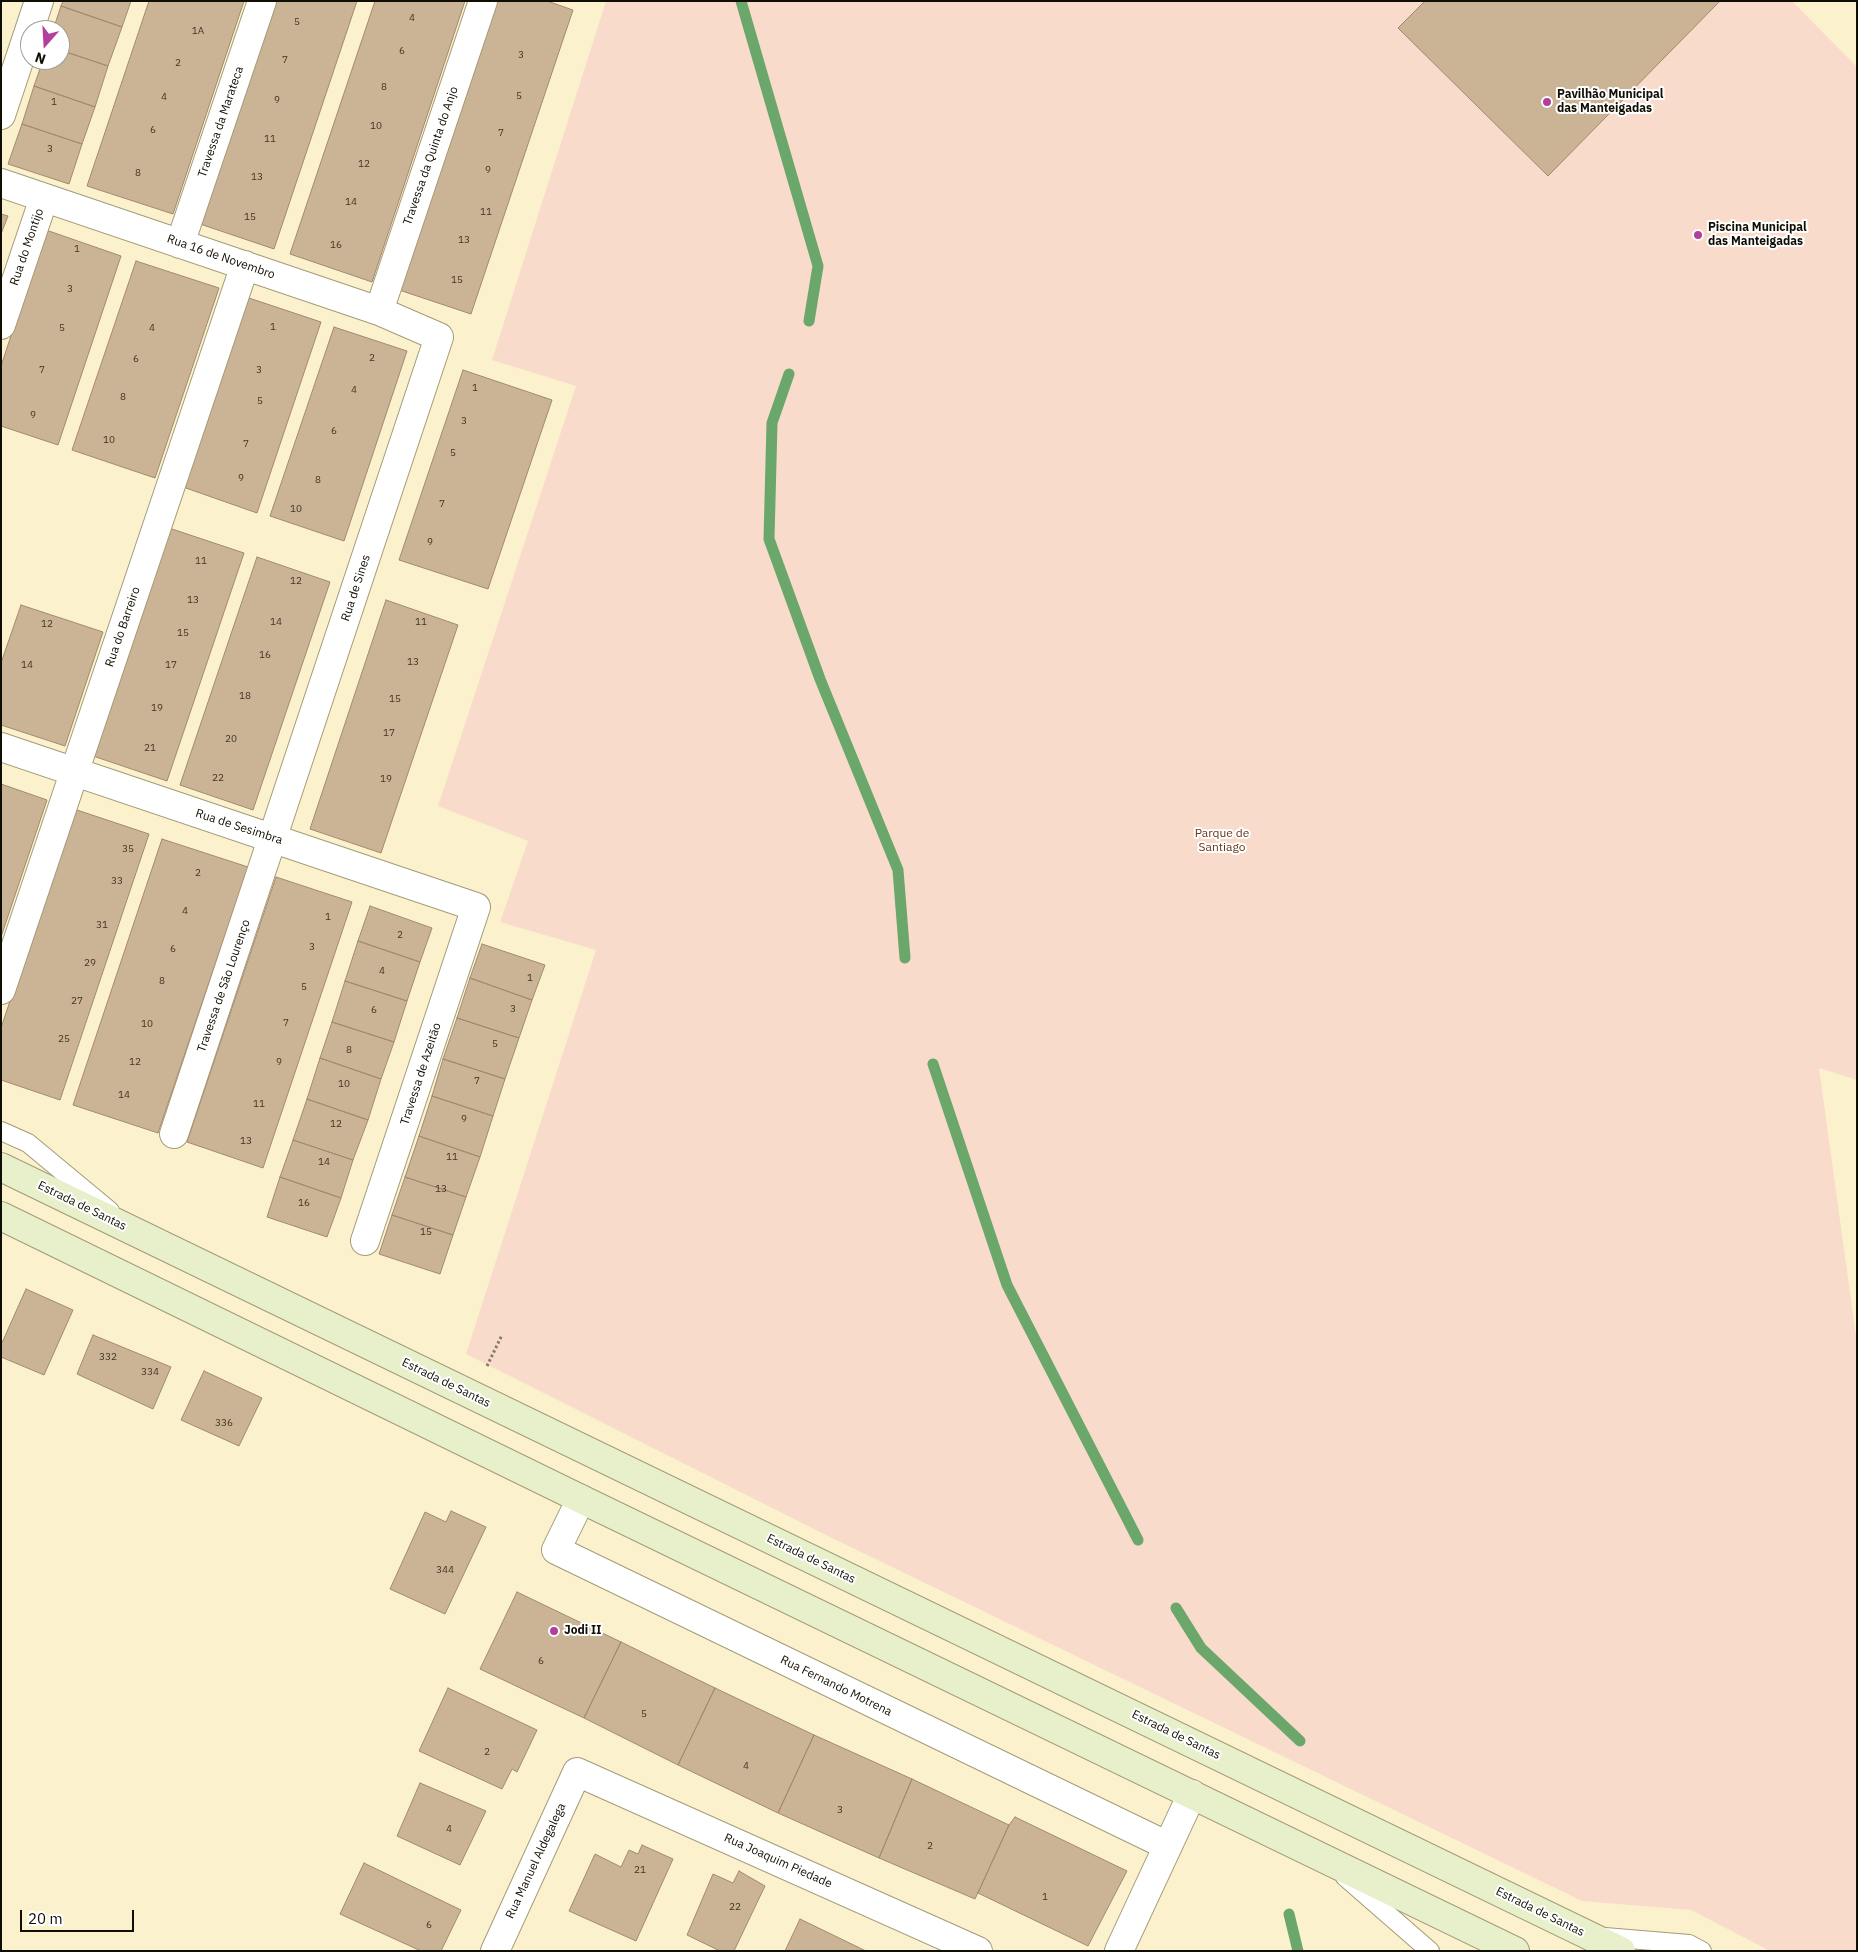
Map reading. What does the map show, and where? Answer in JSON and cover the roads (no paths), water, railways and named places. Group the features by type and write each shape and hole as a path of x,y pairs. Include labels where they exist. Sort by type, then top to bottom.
{"main road":[{"name":"Estrada de Santas","path":"1,1167 1621,1951"},
{"path":"1,1216 1515,1951"}],"street":[{"path":"1,115 40,1"},
{"name":"Travessa da Marateca","path":"180,244 262,1"},
{"name":"Travessa da Quinta do Anjo","path":"379,311 483,1"},
{"name":"Rua 16 de Novembro","path":"1,183 379,311 439,337"},
{"name":"Rua do Montijo","path":"1,325 44,198"},
{"name":"Rua do Barreiro","path":"1,990 245,265"},
{"name":"Rua de Sines","path":"274,838 439,337"},
{"name":"Rua de Sesimbra","path":"1,747 476,907"},
{"name":"Travessa de São Lourenço","path":"174,1134 274,838"},
{"name":"Travessa de Azeitão","path":"365,1241 476,907"},
{"name":"Rua Fernando Motrena","path":"581,1499 556,1550 1168,1846"},
{"name":"Rua Manuel Aldegalega","path":"495,1951 577,1772"},
{"name":"Rua Joaquim Piedade","path":"577,1772 978,1951"},
{"path":"1119,1951 1192,1794"}],"lane":[{"path":"1,1131 28,1143 139,1235"},
{"path":"1324,1859 1430,1951"},
{"path":"1589,1935 1689,1944 1702,1951"}],"waterway":[{"path":"741,1 818,266 809,321"},
{"path":"789,374 772,423 769,539 820,679 898,870 905,958"},
{"path":"933,1064 1007,1285 1138,1540"},
{"path":"1176,1608 1201,1648 1300,1741"},
{"path":"1289,1914 1298,1951"}],"place":[{"name":"Pavilhão Municipal das Manteigadas","path":"1547,102"},
{"name":"Piscina Municipal das Manteigadas","path":"1698,235"},
{"name":"Jodi II","path":"554,1631"}],"park label":[{"name":"Parque de Santiago","path":"1222,841"}]}
